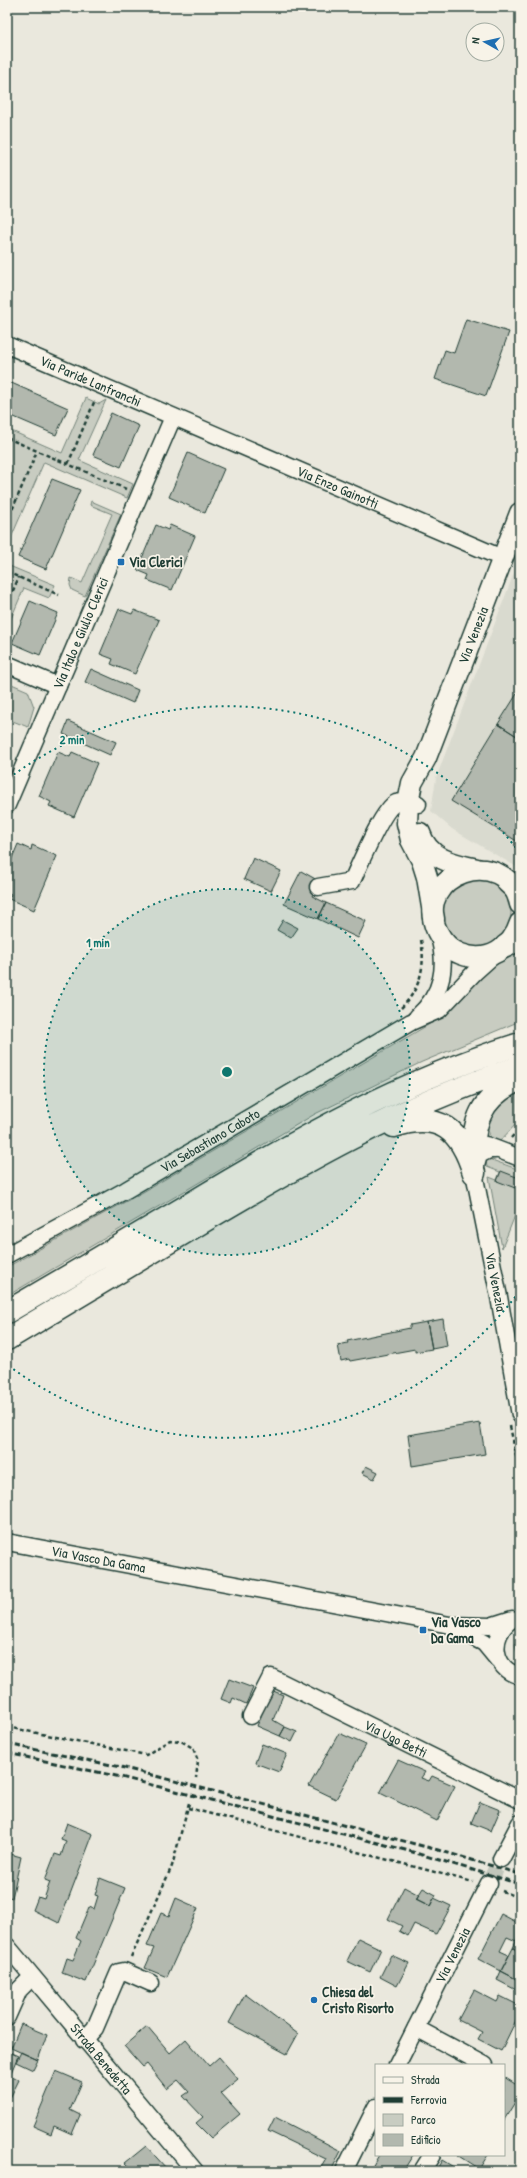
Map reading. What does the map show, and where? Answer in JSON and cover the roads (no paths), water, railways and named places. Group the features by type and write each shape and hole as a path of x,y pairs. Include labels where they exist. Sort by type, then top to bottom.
{"highway":[{"path":"347,1114 411,1073 520,1029"},
{"path":"7,1312 284,1148 347,1114 439,1072 520,1044"},
{"path":"7,1339 329,1148 382,1121 448,1093 520,1067"},
{"path":"474,1174 474,1140 478,1120 483,1108 492,1096 504,1086 520,1079"},
{"path":"266,1184 312,1165 381,1131 417,1120 437,1122 450,1129 465,1150 474,1174"}],"main road":[{"name":"Via Venezia","path":"509,945 480,957 459,953 442,940 430,926 426,872 409,835 407,823 426,758 520,513"},
{"name":"Via Venezia","path":"413,804 423,842 431,852 453,863 496,874 514,887 520,904"},
{"name":"Via Venezia","path":"430,926 436,898 449,880 461,872 483,870"},
{"path":"509,945 520,923"}],"street":[{"name":"Via Paride Lanfranchi","path":"7,345 173,417"},
{"name":"Via Enzo Gainotti","path":"173,417 502,558"},
{"name":"Via Italo e Giulio Clerici","path":"7,805 173,417"},
{"path":"7,664 58,686"},
{"path":"318,887 352,881 383,818 394,805 413,804"},
{"name":"Via Sebastiano Caboto","path":"411,1022 434,998 441,983 444,970 443,956 430,926"},
{"name":"Via Sebastiano Caboto","path":"7,1255 132,1186 411,1022 439,1010 475,972 509,945"},
{"path":"478,1120 477,1129 479,1137 487,1146 520,1158"},
{"path":"474,1174 480,1155 489,1150 495,1150"},
{"name":"Via Venezia","path":"474,1174 499,1297 520,1415"},
{"name":"Via Vasco Da Gama","path":"7,1542 450,1625 495,1625 517,1617"},
{"path":"513,1673 496,1650 496,1643 501,1629 517,1617"},
{"name":"Via Vasco Da Gama","path":"450,1625 484,1643 513,1673"},
{"name":"Via Ugo Betti","path":"251,1716 271,1677 520,1800"},
{"path":"501,1859 520,1823"},
{"name":"Via Venezia","path":"398,2064 495,1887"},
{"name":"Strada Benedetta","path":"7,1946 195,2171"},
{"path":"84,2040 95,2028 118,1973 124,1971 151,1983"},
{"path":"7,2017 19,1990 32,1977"},
{"path":"416,2028 483,2064"},
{"path":"344,2171 375,2109"},
{"path":"422,2171 431,2156"}],"tunnel":[{"path":"489,1883 501,1859"}],"railway":[{"path":"7,1744 121,1767 438,1850 520,1874"},
{"path":"7,1753 121,1777 409,1851 520,1884"}],"place":[{"name":"Via Clerici","path":"121,562"},
{"name":"Via Vasco Da Gama","path":"423,1630"},
{"name":"Chiesa del Cristo Risorto","path":"314,2000"}]}
